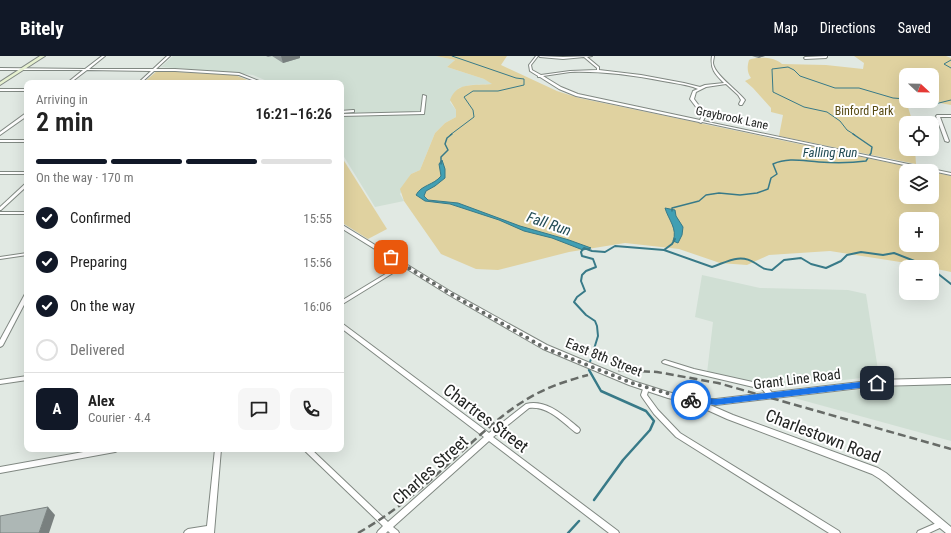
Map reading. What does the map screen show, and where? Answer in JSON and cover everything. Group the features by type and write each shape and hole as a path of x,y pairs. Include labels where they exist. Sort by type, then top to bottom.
{"main road":[{"path":"0,84 43,56"}],"street":[{"path":"72,80 104,56"},
{"path":"143,80 169,56"},
{"path":"536,56 529,67 539,76 572,71 598,70 651,78 700,88"},
{"path":"540,56 563,58 591,56"},
{"path":"713,56 712,64 714,70 743,98 744,101 741,104"},
{"path":"585,57 598,68 598,70"},
{"path":"806,58 825,57"},
{"path":"0,69 155,69 236,73 255,80"},
{"name":"Graybrook Lane","path":"539,76 566,91 584,97 951,174"},
{"path":"701,122 704,115 694,104 692,99 695,92 700,88 711,85 728,83"},
{"path":"0,90 24,90"},
{"path":"344,115 423,113 424,96"},
{"path":"344,112 353,111"},
{"path":"0,134 24,116"},
{"path":"947,141 938,116 951,116"},
{"path":"943,131 951,132"},
{"path":"0,141 24,141"},
{"path":"0,173 24,173"},
{"path":"0,209 24,187"},
{"path":"0,213 24,213"},
{"name":"East 8th Street","path":"344,228 404,266 545,348 646,388 644,395 656,412 678,435 836,533"},
{"path":"0,258 24,254"},
{"path":"344,301 404,266"},
{"path":"0,345 24,300"},
{"name":"Chartres Street","path":"344,327 615,533"},
{"path":"665,362 694,371 764,387 771,395"},
{"path":"0,382 24,378"},
{"name":"Grant Line Road","path":"695,401 716,402 877,383 951,381"},
{"name":"Charlestown Road","path":"646,388 695,401 730,417 875,471 951,532"},
{"name":"Charles Street","path":"380,533 488,437 528,406 537,404 550,410 577,430"},
{"path":"0,470 99,452"},
{"path":"188,533 211,531 218,452"},
{"path":"310,452 395,533"},
{"path":"920,533 941,524"}],"shaded area":[{"path":"173,56 436,56 455,60 447,67 484,79 493,84 470,85 459,88 450,102 456,110 456,117 445,123 435,133 420,170 411,174 400,194 404,201 375,207 344,157 344,80 265,80 253,75 161,67"},
{"path":"702,275 760,288 848,290 866,294 879,376 791,386 771,384 770,387 766,387 739,378 707,373 713,322 695,317"},
{"path":"951,383 951,441 787,396"}],"green space":[{"path":"436,56 507,56 501,65 557,91 579,98 899,165 899,204 939,204 939,173 951,176 951,272 939,269 939,260 899,260 899,262 830,251 769,255 747,265 720,263 679,249 625,243 569,252 498,270 476,269 441,254 404,201 400,189 411,174 420,170 435,133 445,123 456,117 456,110 450,100 453,94 462,87 492,84 484,79 447,67 455,60"},
{"name":"Binford Park","path":"854,56 946,56 951,58 951,105 939,103 939,68 899,68 899,108 908,108 911,116 899,116 899,156 915,156 916,164 779,136 783,115 771,112 771,108 745,81 751,78 748,67 749,60 751,59 767,58 782,64 826,65 863,69 864,63"},
{"path":"157,71 235,75 248,80 146,80"},
{"path":"344,161 387,229 368,239 344,224"}],"water":[{"path":"442,160 445,169 445,178 426,191 424,196 428,200 458,203 520,226 591,248 583,250 552,238 524,231 499,220 450,204 425,201 416,195 421,189 441,176 439,164"},
{"path":"665,208 675,210 676,216 683,227 682,235 678,243 673,241 674,232"}],"building":[{"path":"48,507 39,533 0,533 0,516"}],"waterway":[{"name":"Fall Run","path":"450,135 474,117 473,110 464,97 473,91 498,91 524,85 524,79 516,78 452,56"},
{"name":"Falling Run","path":"951,60 944,64 951,68"},
{"name":"Falling Run","path":"855,135 847,130 840,121 827,112 804,107 773,92 772,69 788,67 800,76 835,88 859,88 899,98"},
{"name":"Falling Run","path":"939,103 951,100"},
{"name":"Fall Run","path":"441,164 441,157 448,150 445,144 447,138 452,134"},
{"name":"Falling Run","path":"672,211 672,208 699,201 706,195 719,193 740,195 757,193 768,189 771,178 777,174 773,164 779,162 790,160 837,163 866,161 871,153 872,147 853,134"},
{"name":"Falling Run","path":"664,250 672,244 675,239"},
{"name":"Fall Run","path":"584,248 592,251 605,252 615,246 664,250"},
{"path":"583,249 581,252 582,256 593,259 596,267 586,271 582,275 581,281 585,291 577,297 574,302 586,315 595,321 597,326 598,336 590,362"},
{"name":"Fall Run","path":"664,250 712,267 734,259 744,259 749,260 764,269 772,270 784,260 801,258 811,264 826,268 841,261 847,255 861,252 883,255 894,253 912,260"},
{"name":"Fall Run","path":"939,275 951,284"},
{"path":"589,370 601,391 646,411 654,421 650,430 623,460 594,500"},
{"path":"568,533 579,521"}],"railway":[{"path":"618,370 657,372 718,383 951,449"},
{"path":"358,533 381,519 414,494 510,410 534,395 554,386 588,375"}],"way so far":[{"path":"391,257 451,294 545,348 646,388 691,400"}],"route":[{"path":"691,400 716,402 877,383"}]}
